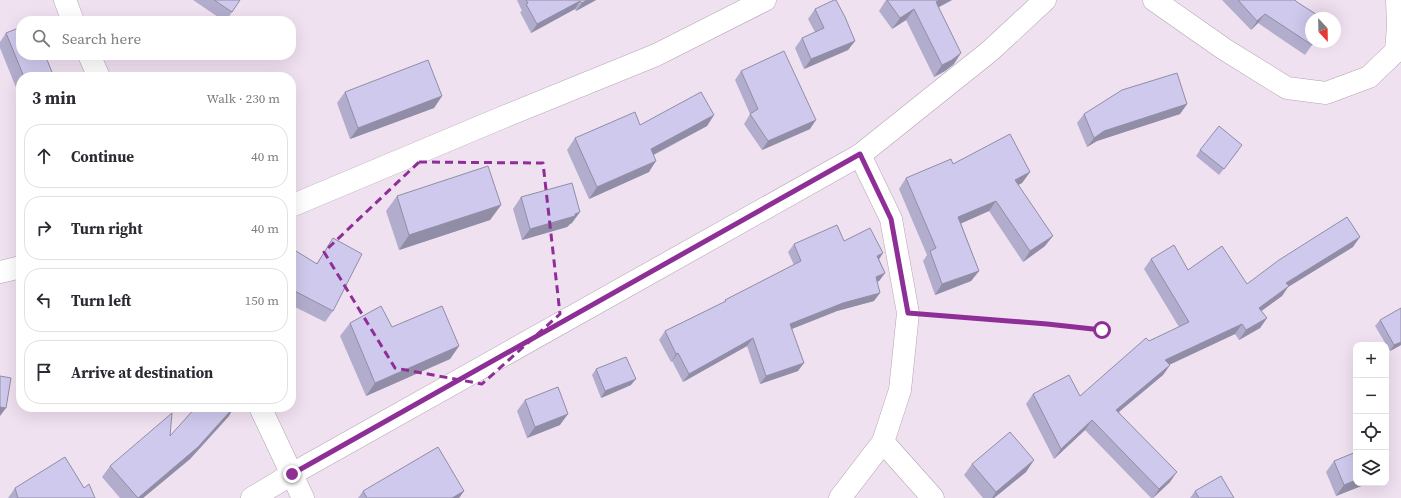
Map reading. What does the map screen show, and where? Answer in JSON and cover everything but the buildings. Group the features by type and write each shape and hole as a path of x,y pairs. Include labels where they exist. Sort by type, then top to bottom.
{"street":[{"path":"64,0 71,16"},
{"path":"296,204 656,55 765,0"},
{"path":"252,498 860,154 990,51 1045,0"},
{"path":"1154,0 1224,49 1287,88 1326,93 1369,77 1396,51 1398,26 1397,0"},
{"path":"90,60 96,72"},
{"path":"840,498 883,442 900,390 908,313 891,219 860,154"},
{"path":"0,272 16,268"},
{"path":"262,412 303,498"},
{"path":"883,442 934,498"}],"path":[{"path":"908,313 1102,330"}],"highlighted area":[{"path":"419,162 543,163 560,314 482,384 395,368 324,252"}],"route":[{"path":"292,474 860,154 891,219 908,313 1102,330"}]}
